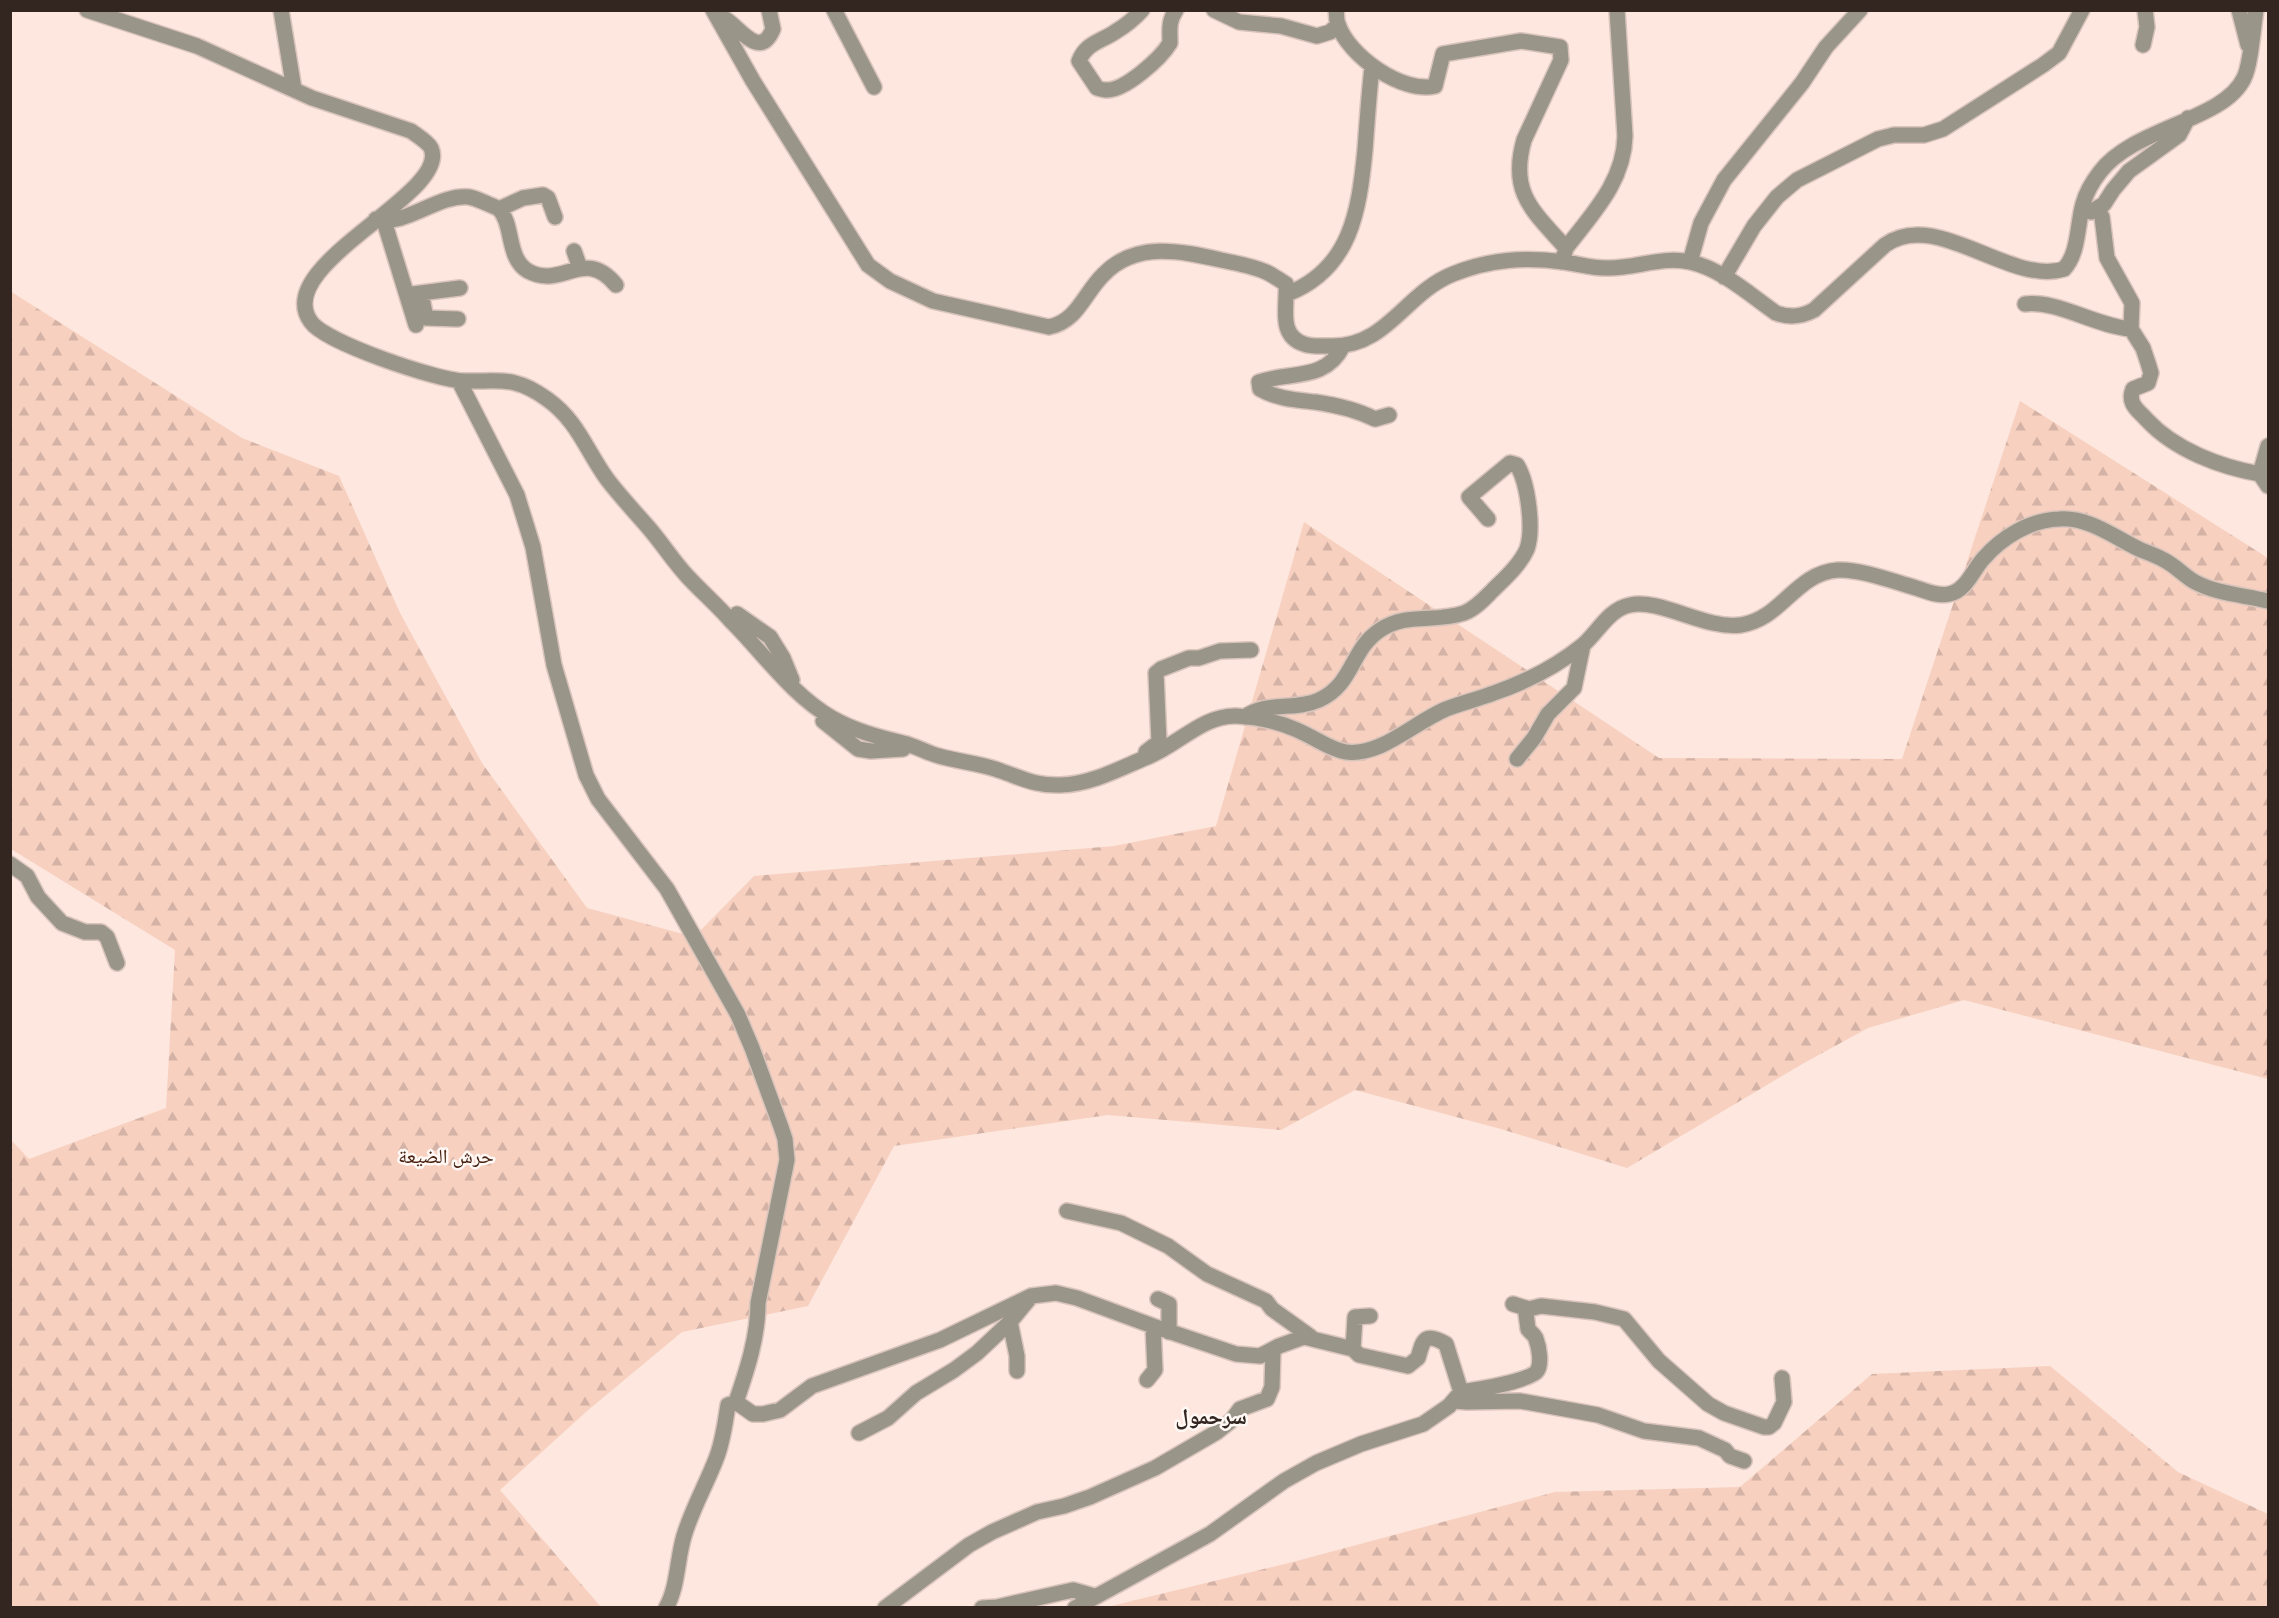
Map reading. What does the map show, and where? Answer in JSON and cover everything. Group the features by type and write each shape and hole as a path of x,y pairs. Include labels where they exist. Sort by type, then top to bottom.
{"street":[{"path":"87,10 197,46 312,98 411,132 431,148 432,158 429,167 419,183 380,220 343,247 312,281 304,302 311,322 339,341 366,353 459,381 507,380 540,394 562,411 580,433 605,476 684,573 808,702 836,720 885,740 905,743 937,756 1002,771 1027,782 1068,785 1084,782 1165,749 1219,717 1245,717 1274,722 1346,753 1362,752 1391,740 1439,712 1526,680 1550,668 1583,645 1619,609 1645,604 1718,624 1736,626 1750,624 1775,609 1801,584 1839,570 1890,580 1937,594 1954,593 1961,590 1984,558 2000,542 2015,531 2052,519 2073,519 2110,533 2136,548 2169,562 2197,583 2221,591 2268,601"},
{"path":"281,10 294,89"},
{"path":"715,13 728,20 744,36 760,42 766,39 773,29 769,10"},
{"path":"834,10 874,87"},
{"path":"1142,10 1123,27 1090,44 1083,51 1079,61 1097,88 1108,91 1127,83 1163,54 1170,43 1168,31 1171,18 1176,10"},
{"path":"1214,10 1239,22 1281,26 1317,36 1330,32 1337,18"},
{"path":"1564,255 1601,204 1614,181 1622,156 1625,136 1617,10"},
{"path":"1690,262 1701,223 1724,180 1802,83 1826,47 1860,10"},
{"path":"1724,277 1754,226 1777,197 1797,180 1878,139 1894,135 1924,135 1942,129 2043,65 2059,52 2082,10"},
{"path":"2143,45 2147,27 2145,10"},
{"path":"2239,10 2249,51"},
{"path":"715,13 753,81 868,265 897,284 933,301 1049,327 1072,316 1089,290 1113,264 1129,256 1156,250 1196,254 1269,273 1286,284 1286,326 1292,337 1310,345 1343,346 1360,342 1380,332 1421,293 1452,274 1510,259 1564,255 1609,268 1662,260 1690,262 1724,277 1776,313 1786,316 1806,314 1814,310 1885,245 1901,236 1912,234 1969,248 2021,267 2049,271 2064,270 2068,264 2083,203 2108,163 2141,140 2228,99 2236,90 2244,78 2256,10"},
{"path":"1337,18 1361,57 1372,67 1408,85 1427,88 1435,86 1443,54 1521,41 1560,47 1561,60 1524,140 1520,153 1518,177 1525,197 1564,255"},
{"path":"1287,294 1310,283 1330,264 1340,252 1353,225 1362,183 1372,67"},
{"path":"2077,232 2080,224 2090,212 2098,209 2129,171 2179,135 2188,118"},
{"path":"499,209 523,198 543,195 548,198 555,217"},
{"path":"380,220 406,215 438,201 456,197 471,197 499,209 513,250 525,269 550,275 591,267 606,272 616,285"},
{"path":"2098,209 2103,217 2107,258 2132,303 2131,329 2143,348 2151,373 2148,383 2133,389 2132,404 2160,434 2177,446 2264,480 2268,446"},
{"path":"380,220 426,318 458,319"},
{"path":"574,251 580,268"},
{"path":"414,294 460,288"},
{"path":"414,294 416,325"},
{"path":"2025,304 2046,305 2113,327 2131,329"},
{"path":"1343,346 1339,353 1315,372 1286,378 1271,378 1259,382 1260,389 1292,400 1362,412 1375,419 1389,415"},
{"path":"459,381 523,510 533,547 554,665 586,775 598,799 667,890 716,974 752,1047 785,1138 787,1160 758,1302 753,1347 736,1402"},
{"path":"1245,717 1253,710 1311,704 1334,692 1347,676 1358,653 1371,638 1394,622 1404,619 1438,618 1473,609 1515,567 1527,548 1528,499 1522,474 1517,465 1510,463 1502,467 1469,496 1488,519"},
{"path":"737,614 770,637 783,658 795,688"},
{"path":"1517,759 1534,738 1548,714 1574,688 1583,645"},
{"path":"1146,758 1146,752 1159,742 1156,673 1189,658 1199,658 1220,651 1251,650"},
{"path":"10,864 27,876 38,897 62,923 85,932 101,932 107,937 117,963"},
{"path":"1067,1211 1121,1223 1153,1238 1207,1274 1266,1301 1272,1309 1311,1337 1353,1349 1359,1355 1408,1366 1418,1358 1420,1344 1424,1340 1440,1341 1446,1344 1458,1396 1467,1402 1520,1401 1598,1415 1644,1431 1699,1438 1725,1450 1730,1456 1744,1461"},
{"path":"666,1608 672,1597 683,1538 690,1516 716,1460 728,1404 736,1402 753,1414 780,1410 812,1386 940,1340 1031,1296 1056,1293 1077,1298 1236,1354 1260,1356 1296,1339 1311,1337"},
{"path":"859,1433 888,1418 916,1394 954,1371 977,1353 1010,1322 1031,1296"},
{"path":"1158,1299 1169,1304 1169,1332"},
{"path":"1513,1304 1529,1309 1541,1306 1595,1312 1624,1319 1659,1361 1708,1404 1724,1413 1764,1427 1769,1427 1774,1423 1784,1402 1782,1378"},
{"path":"1075,1608 1209,1534 1284,1481 1316,1462 1361,1444 1423,1424 1458,1396 1519,1381 1536,1374 1539,1357 1536,1336 1528,1329 1526,1314 1529,1309"},
{"path":"1353,1349 1355,1317 1370,1316"},
{"path":"1010,1322 1017,1356 1017,1371"},
{"path":"1147,1380 1155,1370 1153,1326"},
{"path":"885,1608 969,1545 992,1532 1037,1512 1064,1506 1129,1480 1198,1444 1232,1420 1240,1409 1267,1399 1272,1387 1273,1350"},
{"path":"982,1608 1073,1590 1094,1596"}],"green space":[{"name":"حرش الضيعة","path":"10,291 242,438 339,476 400,613 482,763 587,908 694,937 754,876 1114,846 1216,826 1304,522 1659,758 1902,759 2020,401 2268,558 2268,1079 1964,1000 1868,1028 1804,1063 1627,1168 1501,1129 1355,1090 1281,1130 1108,1115 894,1146 808,1306 682,1332 587,1411 500,1490 601,1607 11,1607 11,1140 29,1159 166,1108 175,950 11,849"},
{"path":"2050,1366 2178,1472 2268,1514 2268,1607 1107,1607 1289,1563 1555,1492 1740,1487 1872,1374"}],"district":[{"name":"سرحمول","path":"1211,1417"}]}
